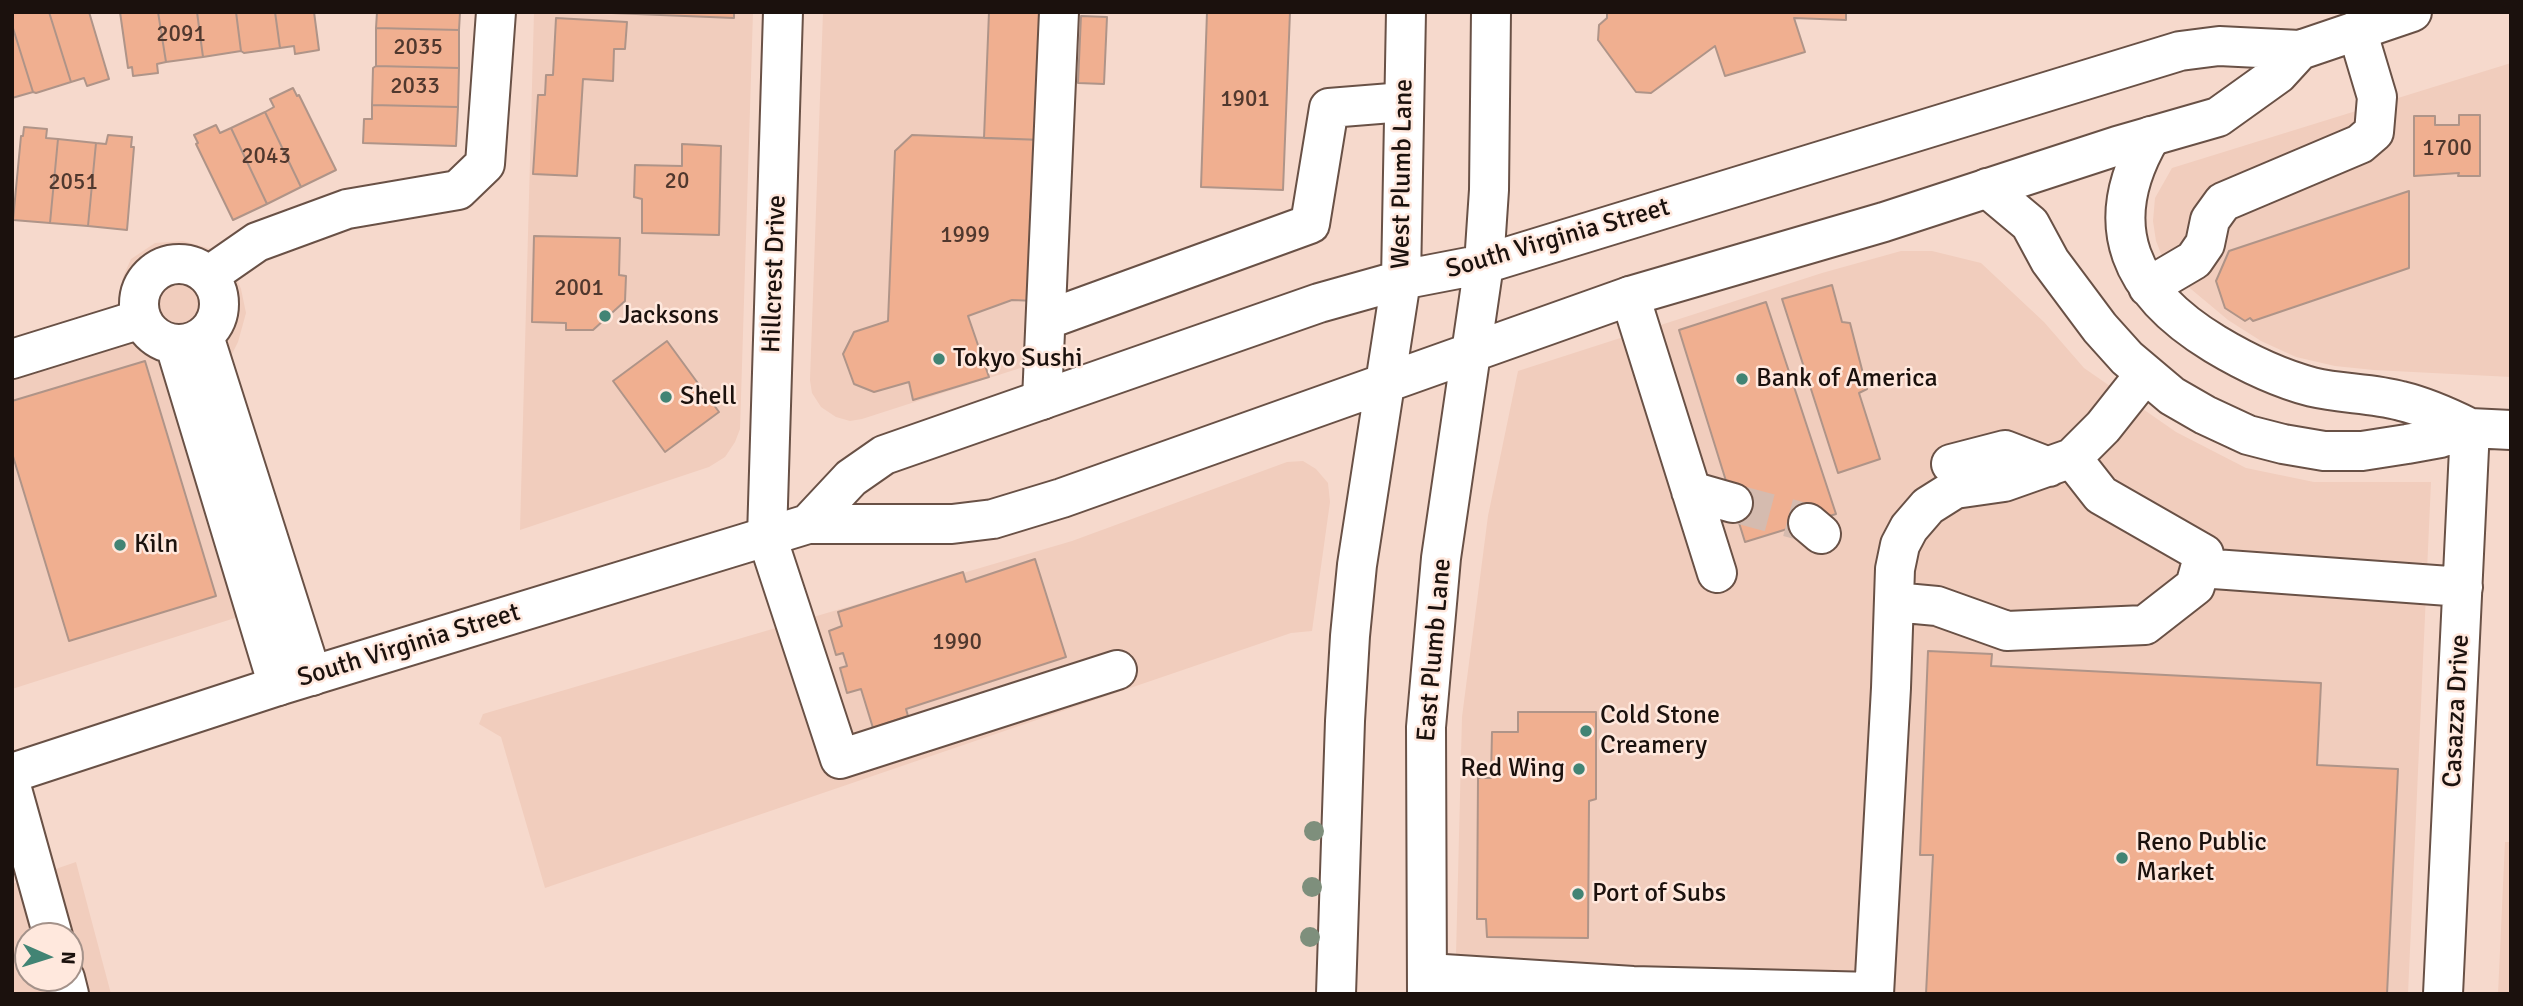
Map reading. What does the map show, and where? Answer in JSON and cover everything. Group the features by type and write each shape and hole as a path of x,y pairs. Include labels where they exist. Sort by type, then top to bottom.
{"main road":[{"path":"208,276 257,242 346,208 458,190 485,164 496,12"},
{"name":"Hillcrest Drive","path":"783,12 767,537 840,759 1117,670"},
{"path":"1042,400 1059,12"},
{"name":"West Plumb Lane","path":"1385,383 1401,279 1406,12"},
{"path":"1484,264 1489,190 1491,12"},
{"name":"South Virginia Street","path":"808,524 851,478 884,455 1319,303 1401,279 1484,264 2180,51 2219,46 2300,50 2412,12"},
{"path":"2148,287 2194,260 2205,244 2210,220 2223,202 2360,144 2374,132 2377,97 2357,30"},
{"name":"South Virginia Street","path":"12,773 295,681 808,524 952,524 993,519 1062,498 1630,296 1871,226 2218,117 2278,74 2300,50"},
{"path":"1046,320 1310,224 1329,108 1404,102"},
{"path":"2151,136 2137,160 2129,184 2126,231 2130,253 2140,276 2158,301 2195,332 2232,355 2272,374 2313,387 2400,400 2434,411 2470,428"},
{"path":"1987,188 2030,224 2050,261 2100,328 2145,374 2172,396 2248,435 2324,451 2362,451 2429,440 2470,428 2511,430"},
{"path":"183,263 196,267 208,276 219,299 214,326 190,340 154,337 146,329 138,306 140,292 146,280 157,270 183,263"},
{"name":"East Plumb Lane","path":"1427,983 1426,727 1441,558 1484,264"},
{"path":"1630,296 1717,573"},
{"path":"12,359 141,319"},
{"path":"190,340 295,681"},
{"path":"1427,983 1874,993 1895,569 1900,545 1909,528 1928,506 1955,489 2004,482 2060,463 2103,427 2145,374"},
{"path":"1336,994 1350,636 1357,565 1385,383"},
{"name":"Casazza Drive","path":"2443,994 2470,428"},
{"path":"1894,602 1937,607 2007,631 2145,625 2195,586 2204,554 2102,495 2060,463 2005,450 1951,464"},
{"path":"1691,491 1732,503"},
{"path":"2200,568 2463,587"},
{"path":"12,789 49,922"}],"shaded area":[{"path":"534,12 753,12 740,429 735,442 725,457 709,467 520,530"},
{"path":"823,12 1050,12 1042,361 850,421 836,417 821,407 812,393 810,380"},
{"path":"2511,63 2511,377 2374,370 2335,366 2296,357 2261,341 2228,320 2179,279 2162,256 2153,221 2155,198 2172,168"},
{"path":"183,241 215,250 231,265 241,289 246,313 238,342 227,364 301,597 12,689 12,345 109,313 119,302 123,277 131,259 155,243"},
{"path":"1901,251 1932,251 1981,263 2044,322 2084,368 2176,432 2246,468 2314,482 2431,482 2408,994 1455,994 1462,717 1488,516 1518,371 1822,273"},
{"path":"1303,461 1316,469 1328,483 1330,502 1312,631 1291,633 545,888 501,737 479,724 483,714 1072,541 1287,462"},
{"path":"2505,842 2511,842 2511,994 2498,994"},
{"path":"76,862 111,994 12,994 12,884"}],"building":[{"path":"12,12 49,12 71,82 33,92 12,25"},
{"path":"49,12 89,12 109,79 87,86 84,78 71,82"},
{"path":"120,12 158,12 166,62 157,64 158,73 133,76 132,67 128,68"},
{"path":"158,12 197,12 203,57 166,62"},
{"path":"197,12 236,12 241,51 203,57"},
{"path":"236,12 275,12 280,48 244,53 241,51"},
{"path":"275,12 314,12 319,50 295,54 294,46 280,48"},
{"path":"377,12 460,12 459,30 376,28"},
{"path":"587,12 734,12 734,18"},
{"path":"989,12 1048,12 1043,140 984,138"},
{"path":"1207,12 1290,12 1283,190 1201,187"},
{"path":"1607,12 1846,12 1846,20 1794,18 1805,52 1725,76 1715,46 1651,93 1636,92 1598,40 1599,25 1607,18"},
{"path":"1081,16 1107,17 1104,84 1078,83"},
{"path":"556,18 627,22 625,49 614,49 613,81 583,79 577,176 533,174 538,95 545,95 546,75 553,75"},
{"path":"12,25 33,92 12,98"},
{"path":"376,28 459,30 459,68 376,66"},
{"path":"373,68 459,68 458,107 372,105"},
{"path":"293,88 336,170 301,187 265,112 274,107 270,99"},
{"path":"372,105 458,107 456,146 363,143 364,119 372,119"},
{"path":"265,112 301,187 267,204 231,128"},
{"path":"2459,115 2480,115 2480,176 2458,176 2459,173 2414,176 2414,116 2435,116 2435,125 2459,125"},
{"path":"216,125 220,133 231,128 267,204 233,220 194,135"},
{"path":"24,127 47,129 46,138 58,139 50,223 13,220"},
{"path":"108,135 132,137 131,147 134,147 127,230 88,226 96,143 106,144"},
{"path":"912,135 1043,140 1037,301 1012,300 968,316 989,377 913,400 909,382 874,392 854,384 843,354 854,332 888,321 895,151"},
{"path":"58,139 96,143 88,226 50,223"},
{"path":"682,144 721,146 719,235 642,233 642,199 634,197 635,165 682,166"},
{"path":"2409,191 2409,268 2253,321 2250,318 2245,321 2225,308 2216,281 2229,251"},
{"path":"534,236 620,238 619,275 626,276 625,301 593,330 566,330 566,323 532,322"},
{"path":"1832,285 1842,322 1850,323 1867,389 1859,393 1880,459 1838,473 1782,299"},
{"path":"1766,302 1836,514 1745,542 1679,330"},
{"name":"Shell","path":"667,341 719,412 665,452 613,381"},
{"name":"Kiln","path":"145,361 216,596 69,641 12,453 12,401"},
{"path":"1035,559 1066,657 906,709 908,716 873,728 861,689 847,693 840,668 847,666 843,653 836,655 829,631 842,626 838,612 963,572 966,582"},
{"path":"1928,651 1992,654 1991,666 2321,683 2317,765 2398,769 2387,994 1926,994 1933,855 1920,855"},
{"path":"1518,712 1596,712 1596,799 1589,801 1588,938 1487,937 1486,919 1477,919 1478,778 1491,778 1492,732 1518,732"}],"tunnel":[{"path":"1733,503 1808,523"}],"place":[{"name":"Jacksons","path":"605,316"},
{"name":"Tokyo Sushi","path":"939,359"},
{"name":"Bank of America","path":"1742,379"},
{"name":"Shell","path":"666,397"},
{"name":"Kiln","path":"120,545"},
{"name":"Cold Stone Creamery","path":"1586,731"},
{"name":"Red Wing","path":"1579,769"},
{"name":"Reno Public Market","path":"2122,858"},
{"name":"Port of Subs","path":"1578,894"}]}
